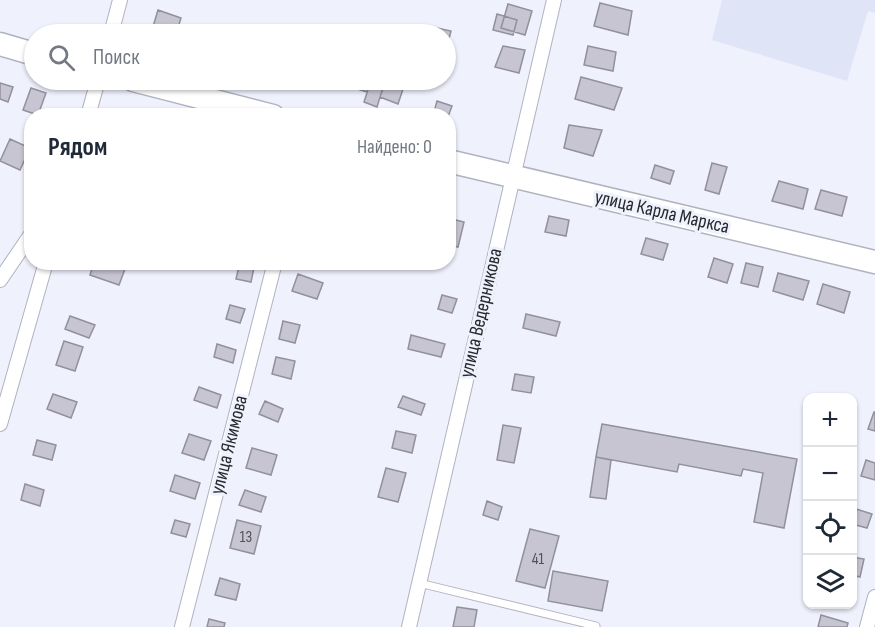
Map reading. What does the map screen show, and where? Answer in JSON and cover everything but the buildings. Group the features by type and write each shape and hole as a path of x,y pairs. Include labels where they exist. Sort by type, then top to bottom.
{"highway":[{"path":"0,44 24,51"},
{"path":"172,90 242,108"},
{"name":"улица Карла Маркса","path":"456,163 875,262"}],"street":[{"path":"114,24 120,0"},
{"name":"улица Ведерникова","path":"409,627 554,0"},
{"path":"90,108 95,90"},
{"path":"0,280 24,245"},
{"path":"0,424 44,270"},
{"name":"улица Якимова","path":"182,627 273,270"},
{"path":"867,627 875,597"}],"lane":[{"path":"419,583 596,626"}],"shaded area":[{"path":"722,0 875,0 875,13 868,11 847,81 712,40"}]}
